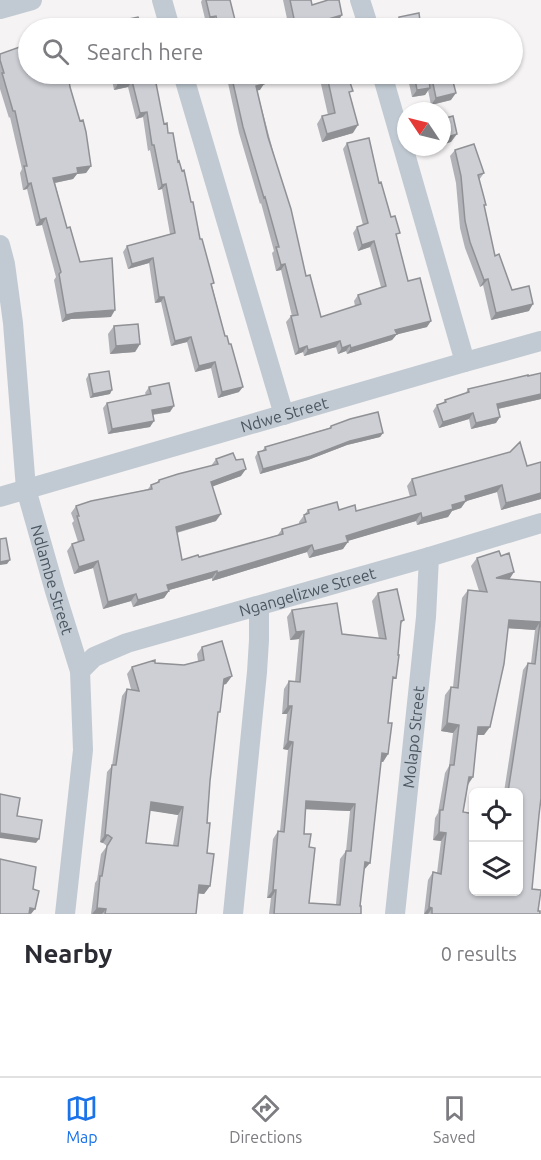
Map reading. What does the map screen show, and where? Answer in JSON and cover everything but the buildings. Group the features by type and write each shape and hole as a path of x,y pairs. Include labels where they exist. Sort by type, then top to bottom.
{"street":[{"path":"0,9 32,0"},
{"path":"162,0 167,18"},
{"path":"360,0 366,18"},
{"path":"186,84 284,415"},
{"path":"385,84 465,362"},
{"name":"Ndlambe Street","path":"0,245 5,264 13,323 26,489 80,671 83,750 65,914"},
{"name":"Ndwe Street","path":"0,497 541,341"},
{"name":"Ngangelizwe Street","path":"80,671 94,657 127,643 259,607 541,523"},
{"name":"Molapo Street","path":"395,914 426,617 429,557"},
{"path":"233,914 257,672 259,607"}]}
